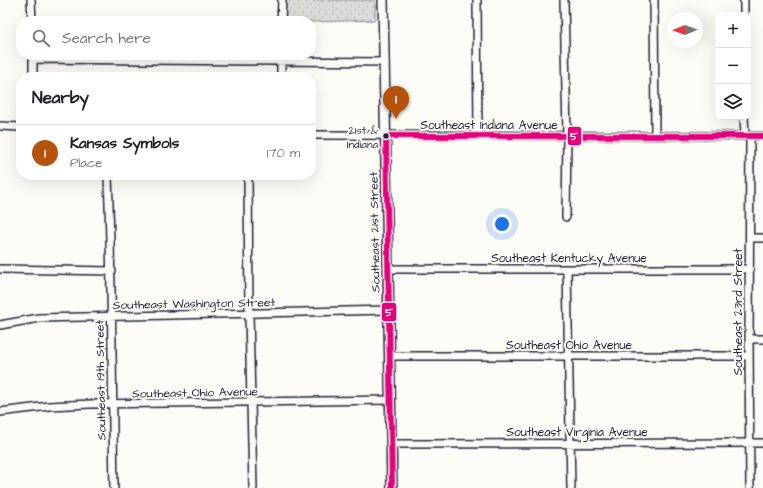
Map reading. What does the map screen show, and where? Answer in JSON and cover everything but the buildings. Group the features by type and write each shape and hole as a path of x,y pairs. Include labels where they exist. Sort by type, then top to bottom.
{"main road":[{"name":"Southeast 21st Street","path":"383,0 392,488"}],"street":[{"path":"31,0 32,16"},
{"path":"281,16 282,0"},
{"path":"477,0 478,136"},
{"path":"564,0 567,136 566,217"},
{"path":"654,0 655,136"},
{"path":"744,0 744,12"},
{"path":"316,59 385,62"},
{"path":"33,60 33,72"},
{"path":"281,60 281,72"},
{"name":"Southeast 23rd Street","path":"744,120 747,136 750,238 750,488"},
{"path":"0,126 16,127"},
{"name":"Southeast Indiana Avenue","path":"316,135 763,136"},
{"name":"Southeast 19th Street","path":"108,180 112,270 111,316 114,488"},
{"path":"248,180 253,488"},
{"path":"750,238 763,238"},
{"path":"0,269 112,270"},
{"name":"Southeast Kentucky Avenue","path":"388,269 749,269"},
{"path":"567,269 571,488"},
{"name":"Southeast Washington Street","path":"0,325 39,318 389,310"},
{"path":"749,339 763,339"},
{"name":"Southeast Ohio Avenue","path":"389,356 749,356"},
{"name":"Southeast Ohio Avenue","path":"0,412 49,406 90,404 113,405 390,400"},
{"name":"Southeast Virginia Avenue","path":"391,444 763,443"}],"shaded area":[{"path":"285,0 375,0 375,20 316,22 316,16 285,16"}],"transit line":[{"name":"5","path":"386,136 763,136"},
{"name":"5","path":"386,136 392,488"}],"place":[{"name":"Kansas Symbols","path":"396,119"},
{"name":"21st & Indiana","path":"386,136"}]}
